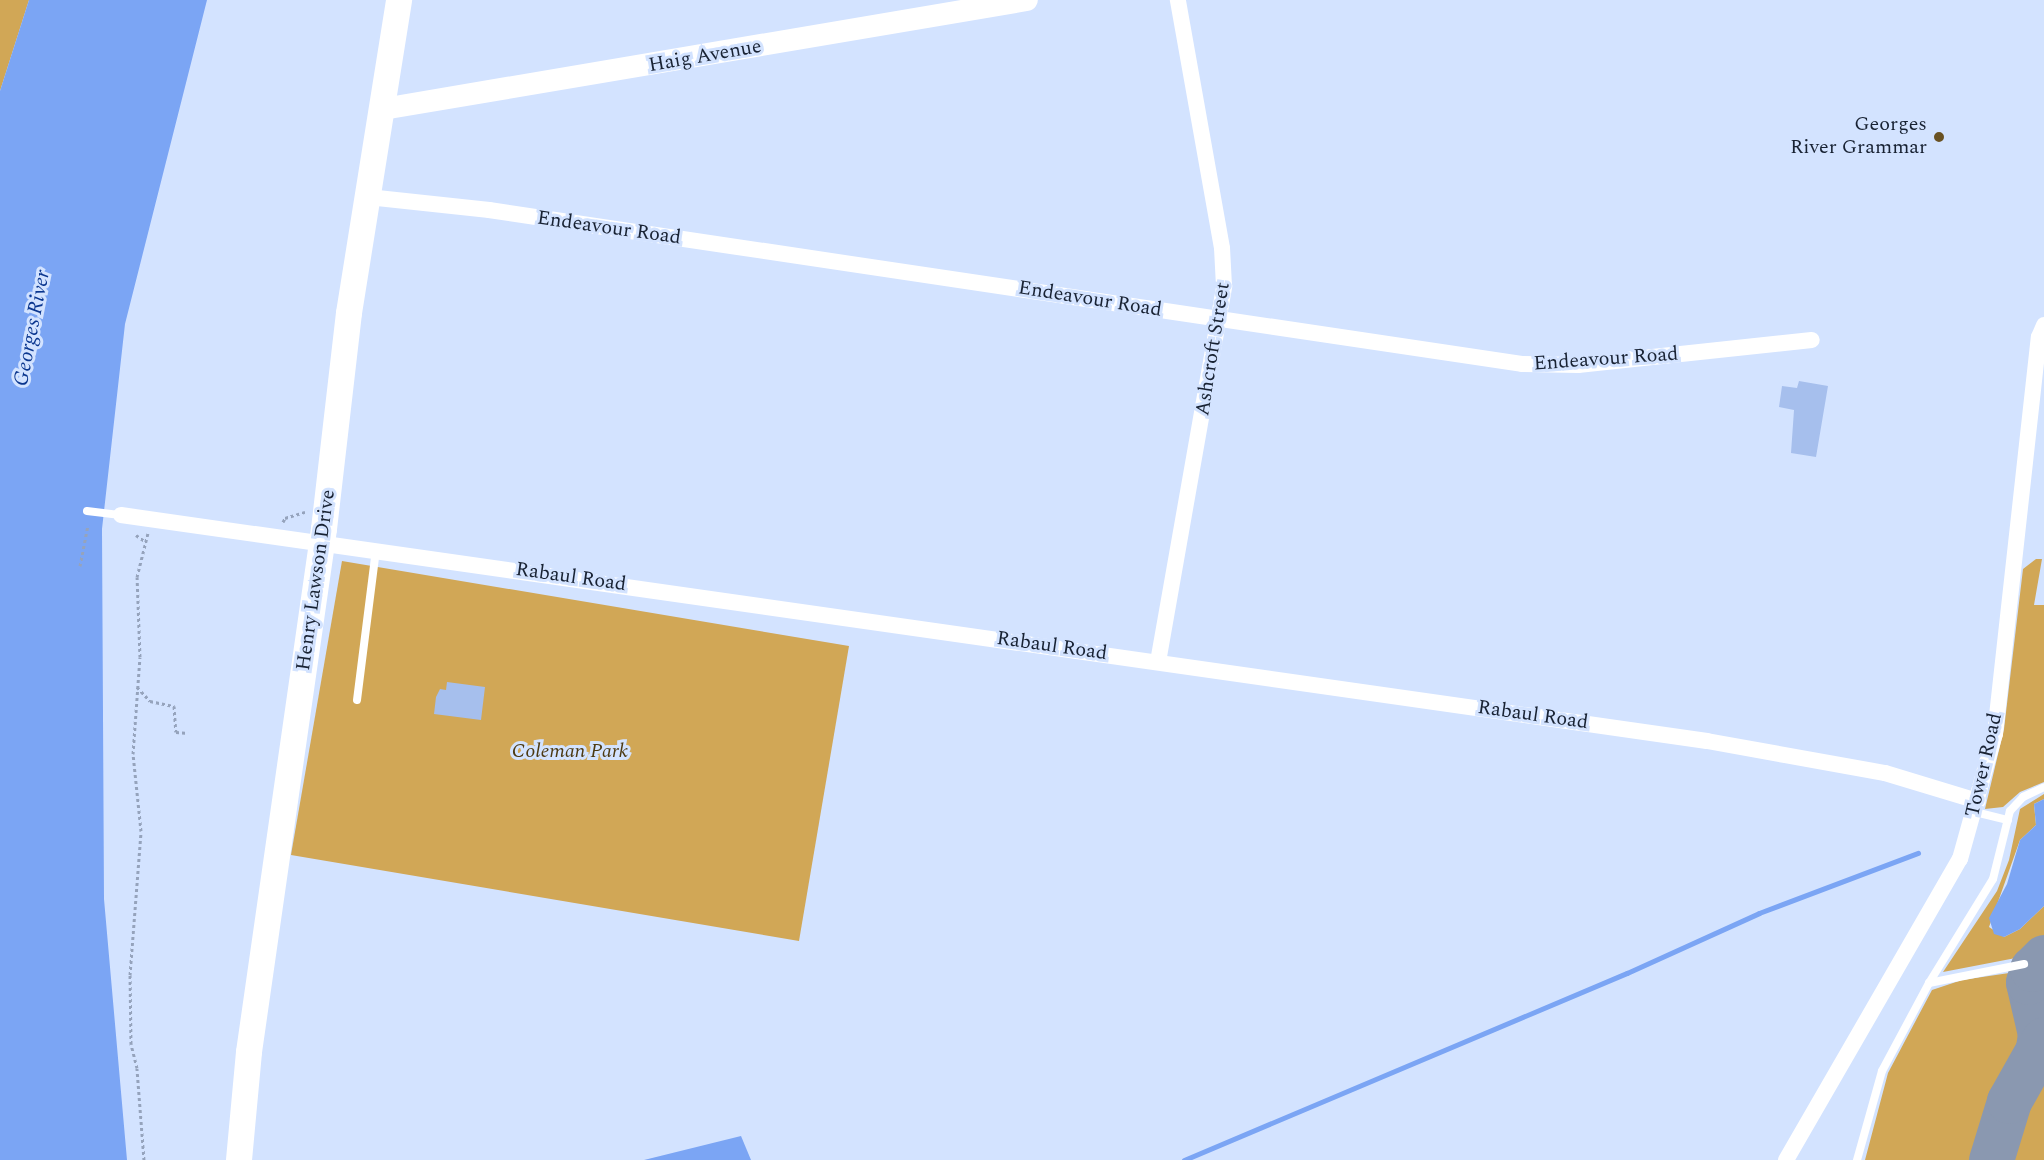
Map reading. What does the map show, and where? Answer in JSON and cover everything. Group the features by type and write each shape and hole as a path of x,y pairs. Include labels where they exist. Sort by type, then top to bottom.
{"main road":[{"name":"Henry Lawson Drive","path":"238,1160 249,1052 322,542 349,313 399,0"},
{"name":"Haig Avenue","path":"383,109 414,107 1027,0"}],"street":[{"name":"Ashcroft Street","path":"1158,662 1220,319 1224,262 1178,0"},
{"name":"Endeavour Road","path":"368,197 501,212 1541,366 1812,340"},
{"name":"Tower Road","path":"1786,1160 1960,860 1995,734 2040,337 2044,325"},
{"name":"Rabaul Road","path":"121,515 1707,741 1885,773 1976,806"}],"lane":[{"path":"87,511 121,515"},
{"path":"357,700 376,550"},
{"path":"1857,1160 1882,1071 1929,983 1992,879 2008,820 2023,797 2044,787"},
{"path":"1976,806 2008,820"},
{"path":"1929,983 2024,964"}],"path":[{"path":"144,1160 130,1036 131,956 141,839 133,754 136,686 140,657 137,577 151,520"},
{"path":"80,566 85,528"},
{"path":"136,686 145,698 174,706 176,732 188,733"}],"green space":[{"path":"0,0 29,0 0,91"},
{"path":"2036,559 2042,559 2034,605 2044,605 2044,782 2020,792 2003,807 1985,809 2004,729 2023,569"},
{"name":"Coleman Park","path":"342,561 849,646 799,941 291,855"},
{"path":"2044,794 2044,799 2034,804 2036,825 2020,840 1989,927 2004,937 2020,929 2044,906 2044,940 2026,956 1943,972 1997,891 2009,860 2020,809"},
{"path":"2016,972 2025,1036 1987,1107 1973,1160 1865,1160 1888,1073 1932,990 1962,980"},
{"path":"2044,1070 2044,1160 2009,1160 2023,1113"}],"water":[{"name":"Georges River","path":"29,0 207,0 125,324 102,529 104,899 127,1160 0,1160 0,91"},
{"path":"2044,799 2044,906 2020,929 2004,937 1994,934 1989,918 2007,884 2020,840 2036,825 2034,804"},
{"path":"741,1136 751,1160 644,1160"}],"building":[{"path":"1799,381 1828,386 1816,457 1791,453 1794,410 1779,407 1782,386 1797,388"},
{"path":"447,682 485,687 481,720 434,714 436,697 440,689 446,690"}],"waterway":[{"path":"1184,1160 1627,973 1759,913 1918,853"}],"taxiway":[{"path":"2038,1048 2040,1034 2028,982 2032,969 2044,957"},
{"path":"1991,1160 2009,1101 2044,1039"}],"place":[{"name":"Georges River Grammar","path":"1939,137"}]}
